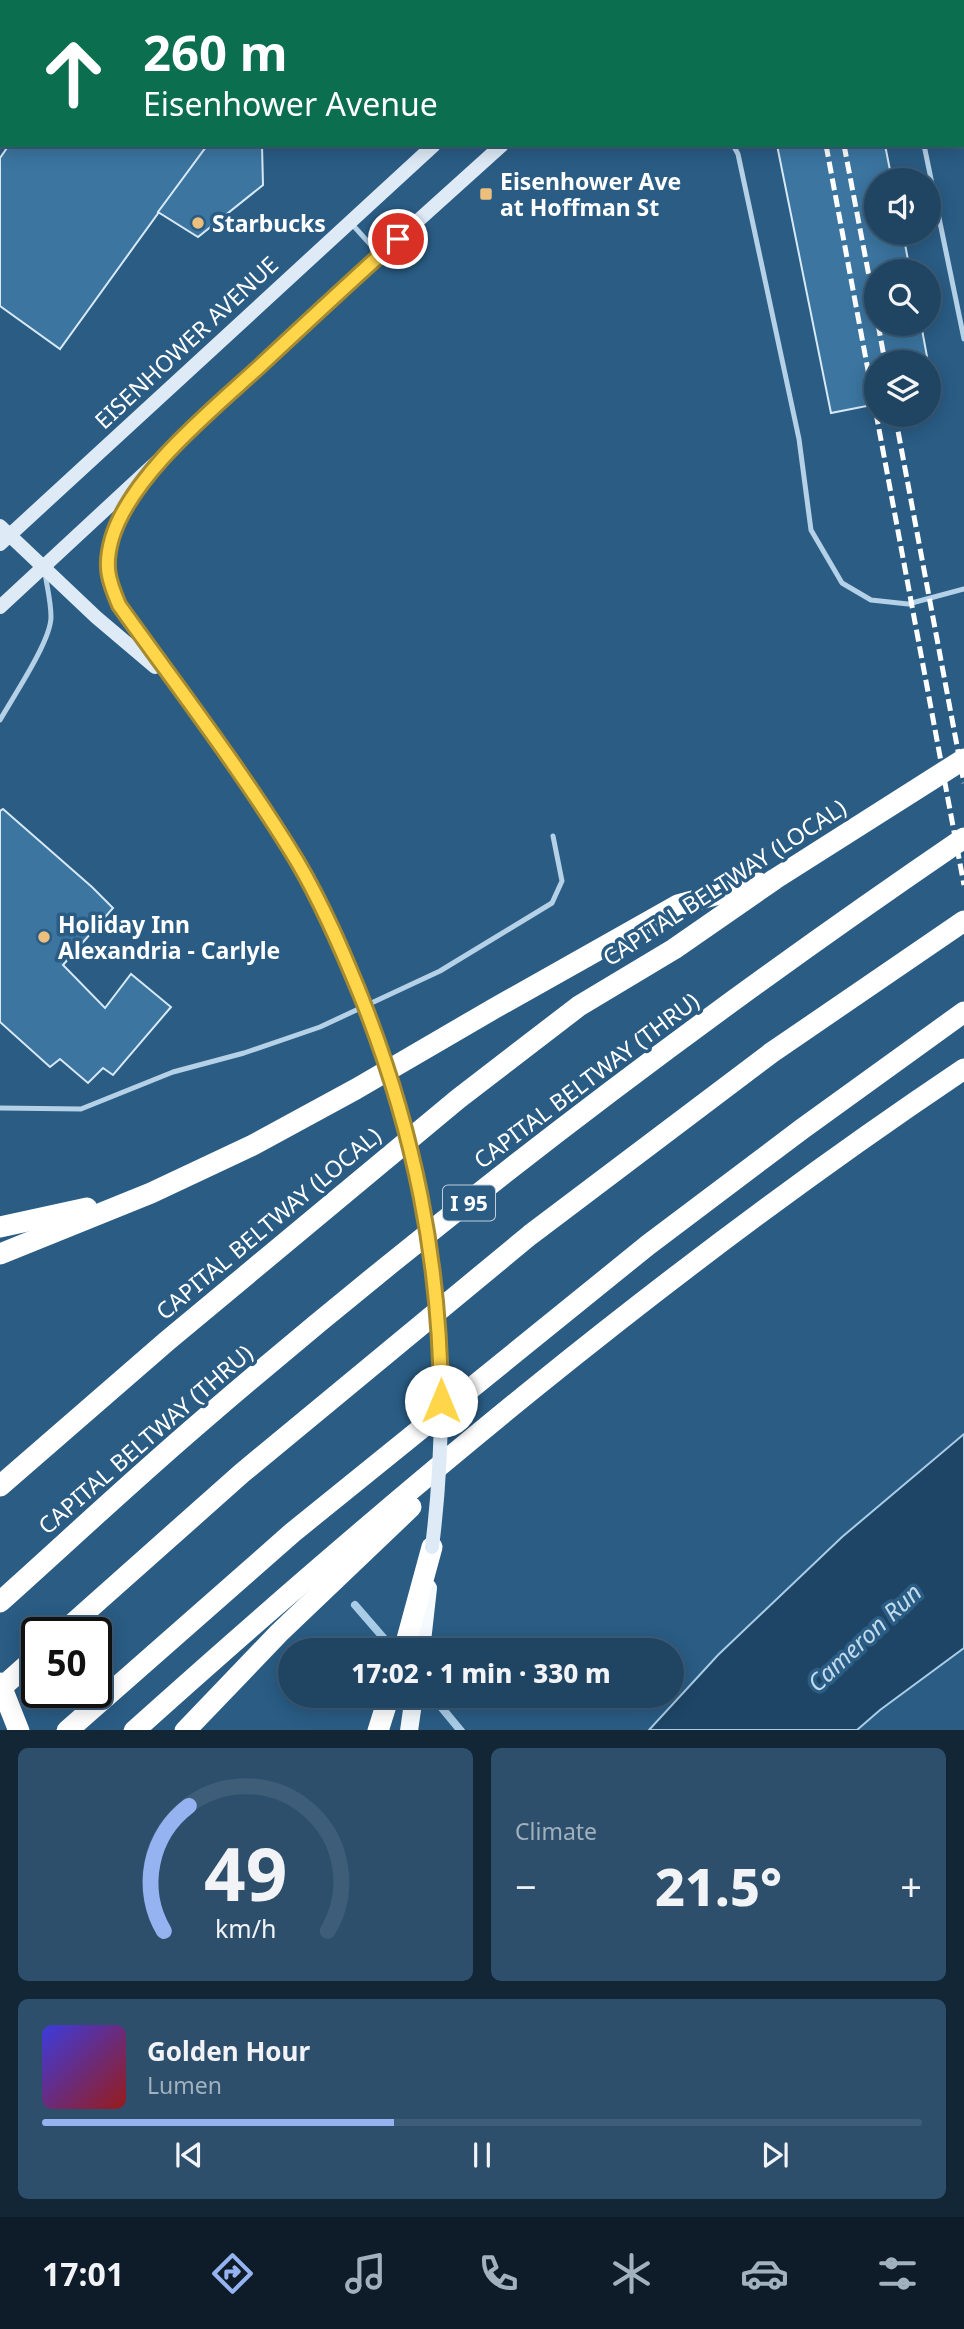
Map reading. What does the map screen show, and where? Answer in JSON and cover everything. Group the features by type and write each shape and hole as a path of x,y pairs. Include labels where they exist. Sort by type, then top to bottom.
{"highway":[{"name":"CAPITAL BELTWAY (LOCAL)","path":"0,1486 167,1341 457,1099 579,1006 674,949 775,879 964,759"},
{"name":"CAPITAL BELTWAY (THRU)","path":"0,1602 202,1420 572,1121 841,922 964,838"},
{"path":"0,1254 151,1193 253,1145 678,905 775,879"},
{"name":"I 95","path":"80,1617 242,1473 530,1235 771,1054 964,920"},
{"path":"68,1730 292,1532 637,1254 813,1121 964,1012"},
{"path":"135,1730 247,1629 512,1407 805,1178 964,1069"},
{"path":"0,1227 151,1193"},
{"path":"186,1730 279,1633 380,1538 512,1407"},
{"path":"407,1638 432,1548"},
{"path":"0,1689 21,1670"},
{"path":"0,1683 19,1730"},
{"path":"378,1730 385,1708"}],"main road":[{"name":"EISENHOWER AVENUE","path":"3,535 432,147"},
{"path":"0,607 500,147"},
{"path":"177,442 124,510 107,557 108,580 119,605 264,808 298,863 329,921 352,975 397,1098 425,1212 434,1273 440,1349 438,1496 422,1638"},
{"path":"3,535 44,566 96,617 175,684"},
{"path":"409,1730 412,1708"}],"lane":[{"path":"734,147 799,439 811,530 842,583 872,600 908,604 964,589"},
{"path":"924,147 964,339"},
{"path":"350,222 380,255"},
{"path":"0,720 30,670 50,624 44,566"},
{"path":"0,1108 81,1109 173,1072 244,1053 320,1027 440,971 552,903 562,881 553,836"}],"water":[{"name":"Cameron Run","path":"964,1434 964,1648 857,1730 649,1730 669,1708 684,1708 684,1692 718,1655 842,1537"}],"building":[{"path":"8,147 206,147 60,349 0,306 0,158"},
{"path":"206,147 262,147 263,185 198,237 158,212"},
{"path":"777,147 885,147 890,168 864,168 864,245 905,245 908,259 864,259 864,336 923,336 926,350 864,350 864,407 831,413"},
{"name":"Holiday Inn Alexandria - Carlyle","path":"3,809 113,908 63,965 105,1008 131,974 171,1007 113,1075 103,1068 88,1083 60,1059 50,1067 0,1022 0,811"}],"waterway":[{"path":"355,1605 384,1638"},
{"path":"442,1708 460,1730"}],"railway":[{"path":"826,147 964,885"},
{"path":"844,147 866,259"},
{"path":"880,336 883,350"},
{"path":"897,427 964,783"}],"place":[{"name":"Eisenhower Ave at Hoffman St","path":"486,194"},
{"name":"Starbucks","path":"198,223"},
{"name":"Holiday Inn Alexandria - Carlyle","path":"44,937"}],"route":[{"path":"398,239 177,442 124,510 107,557 108,580 119,605 264,808 329,921 352,975 397,1098 425,1212 434,1273 441,1401"}]}
